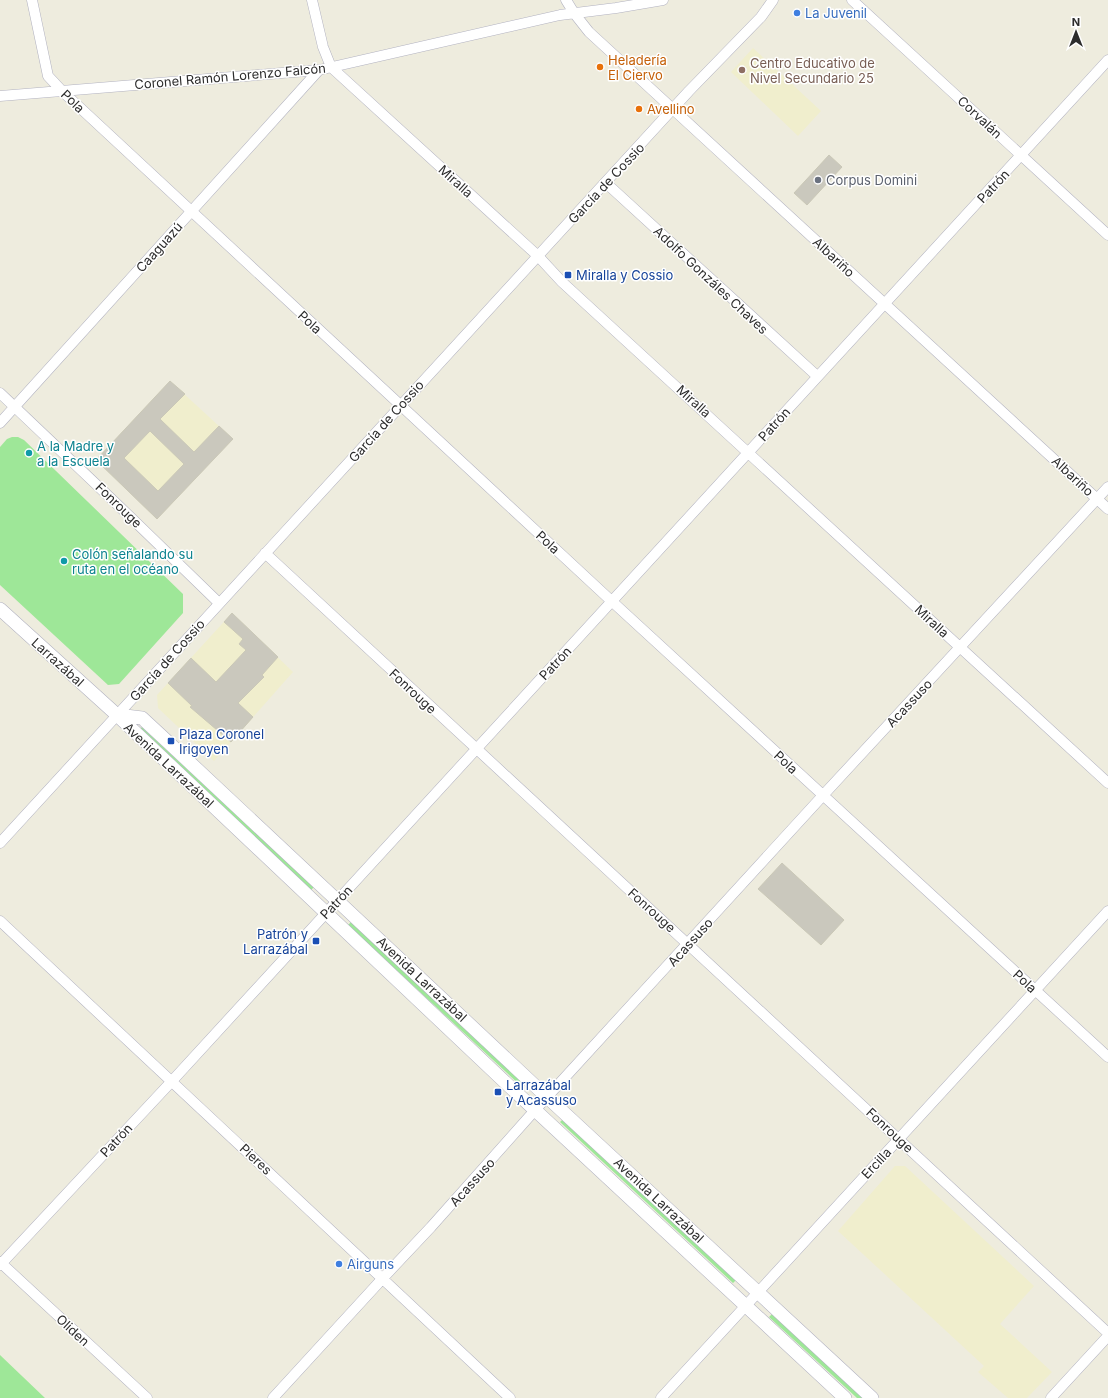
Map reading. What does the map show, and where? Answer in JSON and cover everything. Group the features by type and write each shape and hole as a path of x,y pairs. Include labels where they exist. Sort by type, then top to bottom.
{"street":[{"name":"Pola","path":"32,0 48,76 62,91 823,796 1108,1057"},
{"name":"Miralla","path":"312,0 323,47 331,67 538,256 562,282 1108,783"},
{"name":"Albariño","path":"566,0 589,32 1108,509"},
{"name":"Coronel Ramón Lorenzo Falcón","path":"0,96 319,70 574,13 663,0"},
{"name":"Corvalán","path":"852,0 1108,235"},
{"name":"García de Cossio","path":"0,843 400,405 673,109 761,17 769,3"},
{"name":"Patrón","path":"1,1264 172,1081 1108,60"},
{"name":"Caaguazú","path":"0,423 319,70"},
{"name":"Adolfo Gonzáles Chaves","path":"606,183 817,376"},
{"name":"Fonrouge","path":"0,393 122,508 219,603"},
{"name":"Acassuso","path":"274,1398 383,1278 432,1227 536,1109 1108,487"},
{"name":"Fonrouge","path":"265,553 476,750 899,1138 1108,1333"},
{"name":"Larrazábal","path":"0,609 117,715"},
{"name":"Avenida Larrazábal","path":"117,715 142,718 547,1097 872,1398"},
{"name":"Avenida Larrazábal","path":"117,715 326,913 846,1398"},
{"name":"Ercilla","path":"661,1398 1108,911"},
{"name":"Pieres","path":"0,922 510,1398"},
{"name":"Oliden","path":"1,1264 147,1398"},
{"path":"1051,1398 1108,1336"}],"shaded area":[{"path":"753,48 821,111 798,136 731,72"},
{"path":"170,381 233,439 157,519 96,460"},
{"path":"232,613 293,672 214,761 158,708 157,695"},
{"path":"895,1166 905,1166 1034,1286 1000,1324 1052,1372 1027,1398 1008,1398 978,1372 984,1366 838,1231"}],"green space":[{"path":"18,437 24,440 183,594 183,613 119,684 108,685 0,585 0,447 7,439"},
{"path":"142,727 314,887 311,890 139,730"},
{"path":"351,922 524,1083 521,1086 348,925"},
{"path":"563,1119 736,1280 733,1283 560,1122"},
{"path":"772,1314 863,1398 857,1398 769,1317"},
{"path":"0,1355 45,1398 0,1398"}],"building":[{"name":"Corpus Domini","path":"829,155 842,167 807,205 794,193"},
{"path":"170,381 185,394 160,419 194,452 219,426 233,439 157,519 96,460","holes":["150,431 184,464 158,491 124,458"]},
{"path":"232,613 278,657 262,675 264,677 238,703 253,717 231,742 190,707 192,706 168,683 191,658 216,682 246,650 239,644 243,639 224,622"},
{"path":"782,863 844,920 821,945 758,889"}],"place":[{"name":"La Juvenil","path":"797,13"},
{"name":"Heladería El Ciervo","path":"600,67"},
{"name":"Centro Educativo de Nivel Secundario 25","path":"742,70"},
{"name":"Avellino","path":"639,109"},
{"name":"Corpus Domini","path":"818,180"},
{"name":"Miralla y Cossio","path":"568,275"},
{"name":"A la Madre y a la Escuela","path":"29,453"},
{"name":"Colón señalando su ruta en el océano","path":"64,561"},
{"name":"Plaza Coronel Irigoyen","path":"171,741"},
{"name":"Patrón y Larrazábal","path":"316,941"},
{"name":"Larrazábal y Acassuso","path":"498,1092"},
{"name":"Airguns","path":"339,1264"}]}
